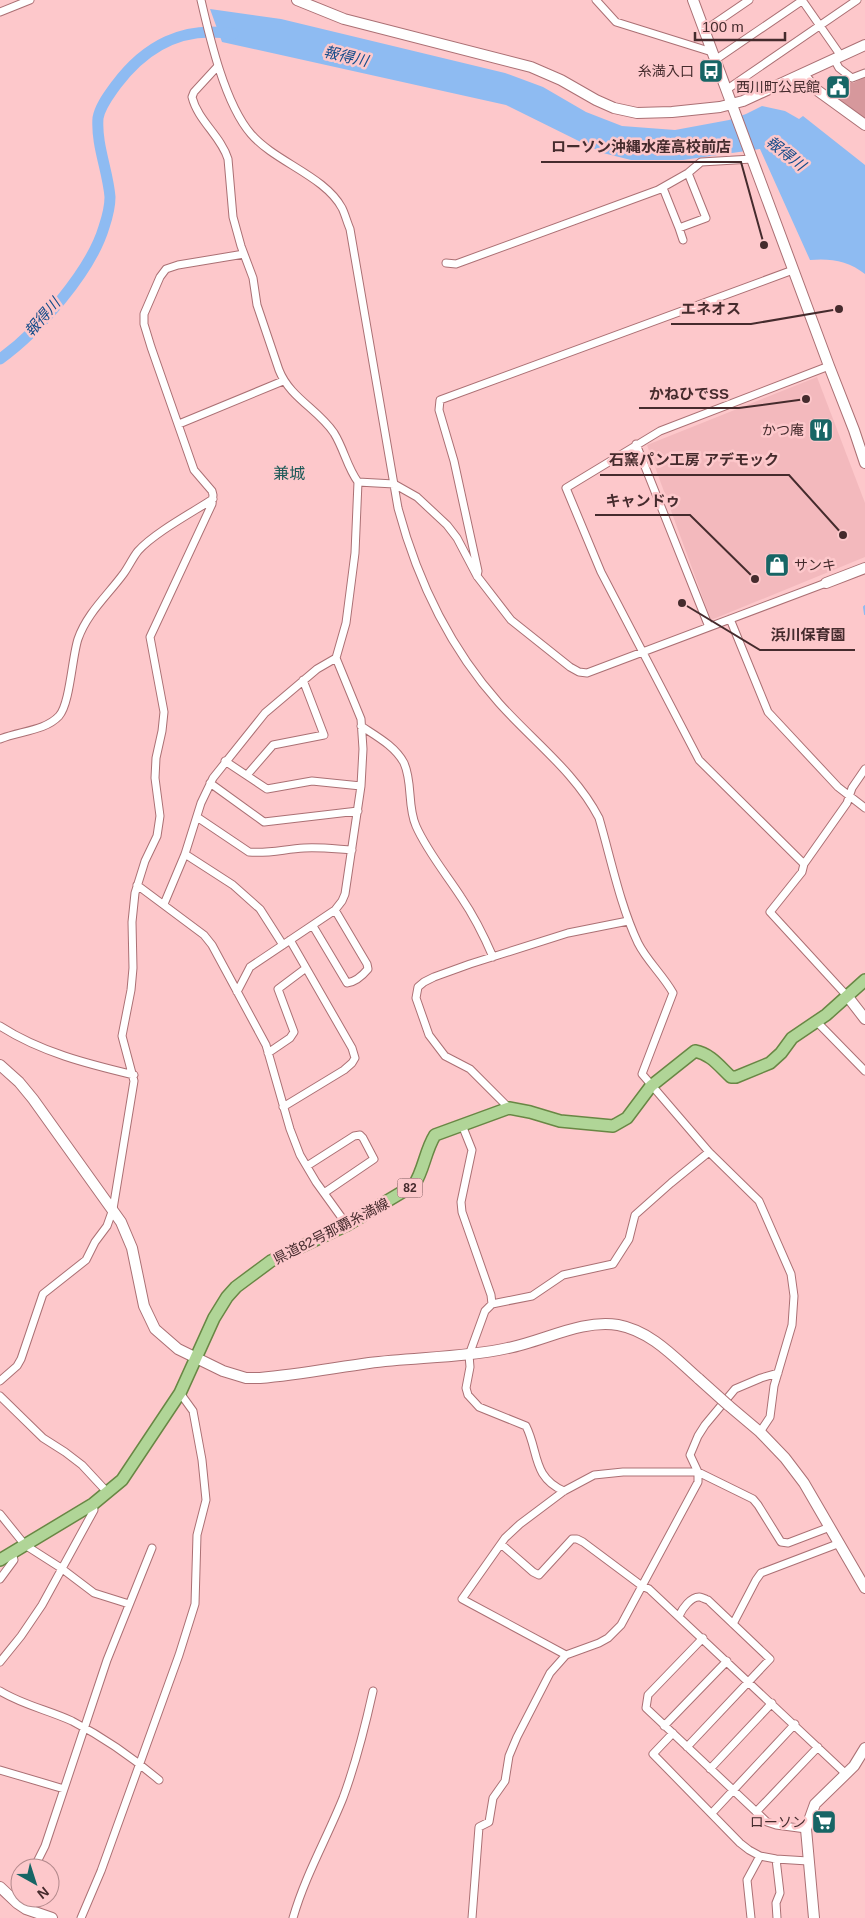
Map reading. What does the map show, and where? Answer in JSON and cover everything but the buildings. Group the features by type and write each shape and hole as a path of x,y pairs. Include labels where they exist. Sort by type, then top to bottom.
{"main road":[{"path":"509,1108 530,1112 560,1122 613,1126 627,1118 651,1086 695,1051 702,1052 712,1058 731,1077 736,1077 770,1063 781,1053 792,1038 817,1022 848,997 865,980"},
{"name":"県道82号那覇糸満線","path":"0,1560 94,1504 122,1480 180,1393 220,1307 236,1287 272,1262 347,1225 414,1185 434,1135 509,1108"}],"street":[{"path":"0,12 30,0"},
{"path":"297,0 344,19 531,67 561,80 614,108 637,113 654,114 734,109 865,45"},
{"path":"596,0 616,22 714,56"},
{"path":"692,0 865,463"},
{"path":"704,29 749,0"},
{"path":"714,56 803,0 820,25 838,58 840,68 852,78 865,73"},
{"path":"726,90 857,0"},
{"path":"201,1 216,54 217,67 239,116 250,133 269,151 321,185 342,207 350,229 398,508 412,555 426,587 466,663 500,705 542,746 592,804 599,818 628,921 638,944 650,964 673,992 642,1074 709,1152 759,1201 792,1274 794,1313 771,1402 770,1417 760,1432"},
{"path":"217,67 194,92 192,97 197,110 226,150 234,217 252,278 257,305 283,381 295,395 325,422 334,434 352,475 358,482 355,553 346,624 336,658 362,726 363,767 345,894 335,910 250,967 237,992"},
{"path":"803,74 814,88 865,125"},
{"path":"446,263 456,264 663,188 701,162 751,156"},
{"path":"679,228 706,218 688,172"},
{"path":"663,188 683,240"},
{"path":"0,1381 17,1366 21,1359 42,1294 86,1260 95,1242 107,1226 113,1209 133,1091 134,1074 123,1046 122,1036 131,990 133,968 132,922 137,885 145,861 157,836 160,816 155,778 156,758 164,712 150,637 213,499 212,491 194,470 146,332 144,314 160,277 166,269 178,265 244,254"},
{"path":"477,576 478,571 456,469 439,410 440,400 793,270"},
{"path":"804,864 699,760 602,572 566,488 660,430 829,366"},
{"path":"179,424 283,381"},
{"path":"636,444 709,627"},
{"path":"358,482 394,484 417,496 447,524 457,538 477,576 519,628 553,655 579,672 587,673 865,568"},
{"path":"0,739 50,724 60,715 68,698 71,667 78,639 95,609 123,574 138,551 154,538 213,499"},
{"path":"730,619 768,712 838,787 865,808"},
{"path":"164,904 185,854 201,804 210,783 265,713 317,669 336,658"},
{"path":"247,775 272,745 324,735 304,680"},
{"path":"362,726 390,746 403,762 409,780 410,802 416,826 481,930 493,957"},
{"path":"225,762 267,789 312,781 361,786"},
{"path":"865,769 848,795 847,803 804,864 802,872 770,912 848,997 865,1019"},
{"path":"210,783 264,822 358,811"},
{"path":"197,817 249,852 269,853 303,848 352,850"},
{"path":"185,854 233,885 260,909 282,945"},
{"path":"137,885 209,940 268,1052 283,1107 307,1166 347,1225"},
{"path":"313,926 347,983 365,973 368,969 367,964 335,910"},
{"path":"509,1108 470,1069 445,1056 429,1035 416,998 418,988 424,982 470,964 568,933 628,921"},
{"path":"283,1107 344,1070 355,1058 352,1048 290,940"},
{"path":"268,1052 290,1038 294,1032 278,989 306,968"},
{"path":"817,1022 865,1071"},
{"path":"0,1026 63,1056 134,1074"},
{"path":"0,1065 19,1082 33,1099 113,1209 127,1234 132,1248 148,1317 155,1329 166,1340 195,1358 222,1371 246,1378 260,1378 368,1364 469,1355 509,1348 587,1326 605,1324 634,1329 647,1336 699,1379 760,1432 785,1458 804,1483 865,1588"},
{"path":"462,1125 472,1150 461,1202 462,1212 491,1295 492,1304"},
{"path":"307,1166 354,1136 360,1135 363,1138 374,1159 324,1193"},
{"path":"564,1491 553,1486 540,1471 526,1426 480,1407 468,1395 466,1388 470,1367 469,1355 484,1312 492,1304 532,1296 563,1275 613,1264 629,1239 635,1215 671,1182 709,1152"},
{"path":"472,1918 479,1827 489,1822 492,1798 505,1780 509,1756 533,1702 550,1673 566,1655 599,1643 614,1633 642,1586 698,1482 698,1472 690,1455 698,1436 706,1425 735,1389 778,1373"},
{"path":"81,1918 101,1871 180,1655 195,1604 197,1535 206,1500 202,1460 192,1411 180,1393"},
{"path":"0,1396 43,1438 82,1464 108,1493"},
{"path":"566,1655 462,1599 501,1544 520,1524 564,1491 594,1475 605,1473 698,1472 753,1499 781,1542 788,1543 830,1527"},
{"path":"0,1662 22,1636 42,1606 94,1510 94,1504"},
{"path":"0,1514 25,1545 61,1568 94,1593 129,1604"},
{"path":"501,1544 539,1575 572,1539 583,1542 642,1586 649,1589 795,1724 846,1774"},
{"path":"733,1624 761,1573 840,1543"},
{"path":"39,1858 45,1846 107,1660 152,1548"},
{"path":"0,1579 14,1560 12,1553"},
{"path":"679,1616 682,1609 694,1598 700,1596 708,1600 770,1659 687,1747"},
{"path":"703,1638 648,1695 646,1708 767,1822 776,1826 806,1829"},
{"path":"664,1726 727,1661"},
{"path":"0,1691 15,1700 45,1710 84,1729 139,1763 159,1780"},
{"path":"293,1918 309,1874 343,1798 364,1732 373,1691"},
{"path":"710,1769 772,1703"},
{"path":"712,1813 795,1724"},
{"path":"673,1734 653,1754 740,1843 760,1856 808,1861"},
{"path":"756,1812 818,1747"},
{"path":"814,1918 806,1829 815,1804 846,1774 865,1748"},
{"path":"0,1770 64,1789"},
{"path":"751,1918 748,1880 760,1856"},
{"path":"776,1859 780,1893 776,1903 777,1918"},
{"path":"36,1915 52,1918"}],"shaded area":[{"path":"865,77 865,120 837,98 851,82 853,83"},
{"path":"817,377 865,503 865,557 711,620 647,445"}],"water":[{"path":"210,9 281,19 505,73 543,87 586,112 622,126 675,130 729,120 762,106 785,111 799,119 803,116 865,165 865,274 839,261 810,260 760,149 683,160 631,160 603,153 506,105 222,42"}],"waterway":[{"name":"報得川","path":"0,359 46,317 75,281 97,244 106,220 110,197 100,148 98,118 103,105 116,85 140,59 167,41 198,33 233,34"},
{"path":"865,606 865,614"}],"place":[{"name":"糸満入口","path":"711,71"},
{"name":"西川町公民館","path":"838,87"},
{"name":"ローソン沖縄水産高校前店","path":"764,245"},
{"name":"エネオス","path":"839,309"},
{"name":"かねひでSS","path":"806,399"},
{"name":"かつ庵","path":"821,430"},
{"name":"石窯パン工房 アデモック","path":"843,535"},
{"name":"サンキ","path":"777,565"},
{"name":"キャンドゥ","path":"755,579"},
{"name":"浜川保育園","path":"682,603"},
{"name":"ローソン","path":"824,1822"}],"district":[{"name":"兼城","path":"289,473"}]}
